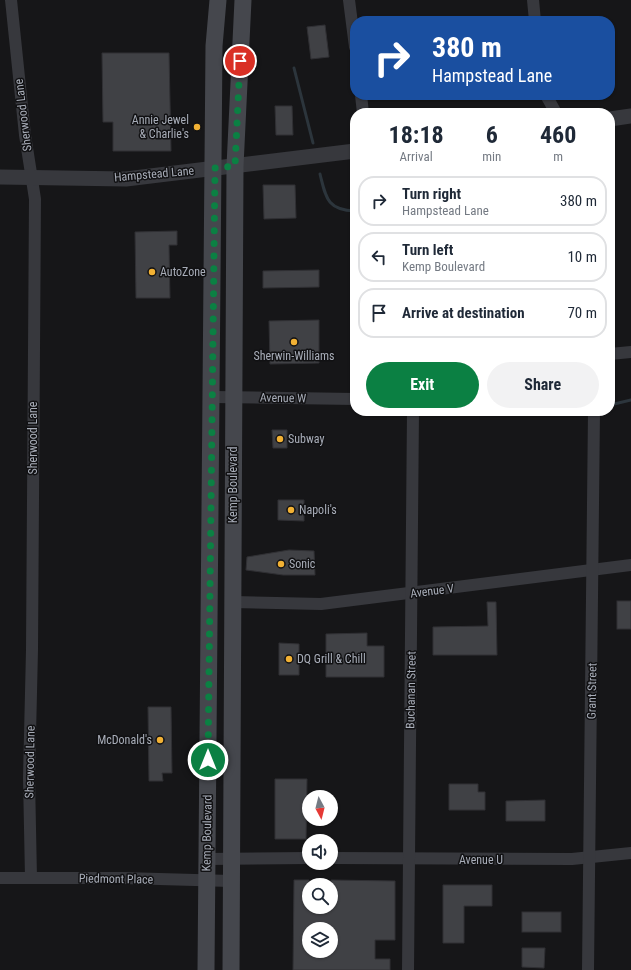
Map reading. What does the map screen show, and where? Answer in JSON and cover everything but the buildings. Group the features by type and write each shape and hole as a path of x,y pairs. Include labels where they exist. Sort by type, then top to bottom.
{"main road":[{"name":"Kemp Boulevard","path":"206,970 215,168 214,46 218,0"},
{"name":"Kemp Boulevard","path":"230,970 235,166 243,0"},
{"path":"210,601 232,602"}],"street":[{"name":"Sherwood Lane","path":"11,0 31,178 35,199 32,650 29,778 31,878"},
{"path":"349,0 351,16"},
{"path":"532,0 534,16"},
{"path":"615,118 631,116"},
{"name":"Hampstead Lane","path":"0,177 126,179 350,152"},
{"path":"615,354 631,352"},
{"name":"Avenue W","path":"212,397 350,399"},
{"name":"Buchanan Street","path":"408,970 413,416"},
{"name":"Grant Street","path":"588,970 594,570 594,416"},
{"name":"Avenue V","path":"232,602 321,604 631,565"},
{"name":"Avenue U","path":"338,858 409,860 572,860 631,852"},
{"path":"207,859 302,858"},
{"name":"Piedmont Place","path":"0,878 231,881"}],"waterway":[{"path":"294,68 313,143"},
{"path":"320,174 324,190 329,201 339,208 350,210"},
{"path":"615,404 631,400"}],"place":[{"name":"Annie Jewel & Charlie's","path":"197,127"},
{"name":"AutoZone","path":"152,272"},
{"name":"Sherwin-Williams","path":"294,342"},
{"name":"Subway","path":"280,439"},
{"name":"Napoli's","path":"291,510"},
{"name":"Sonic","path":"281,564"},
{"name":"DQ Grill & Chill","path":"289,659"},
{"name":"McDonald's","path":"160,740"}],"route":[{"path":"208,760 213,216 215,168 235,166 240,61"}]}
